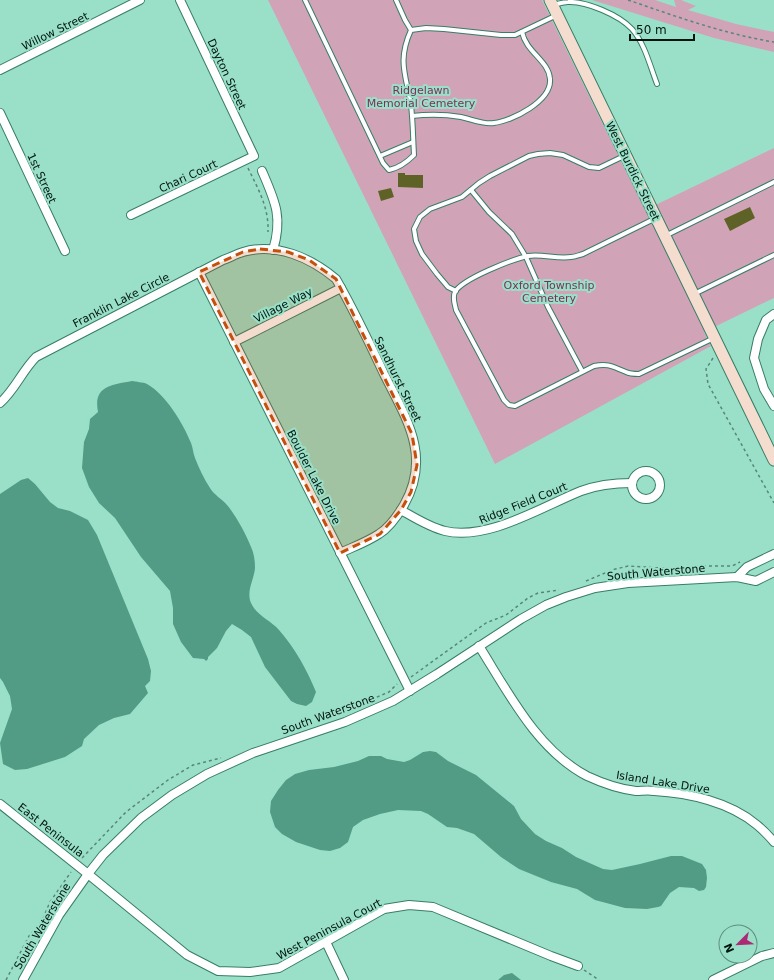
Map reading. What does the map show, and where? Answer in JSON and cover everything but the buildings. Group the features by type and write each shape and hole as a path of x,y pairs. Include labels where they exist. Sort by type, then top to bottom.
{"street":[{"name":"Willow Street","path":"0,70 140,0"},
{"name":"Dayton Street","path":"180,0 254,156"},
{"name":"West Burdick Street","path":"553,7 774,460"},
{"name":"1st Street","path":"0,114 65,251"},
{"name":"Chari Court","path":"131,215 254,156"},
{"path":"262,171 274,198 276,209 278,235 273,250"},
{"name":"Franklin Lake Circle","path":"0,403 36,357 199,272 243,252 260,249 273,250"},
{"name":"Sandhurst Street","path":"273,250 288,252 309,260 325,269 336,279 402,409 412,434 417,465 411,492 401,510 380,534 340,553"},
{"name":"Boulder Lake Drive","path":"199,272 410,691"},
{"name":"Village Way","path":"234,342 341,288"},
{"path":"774,314 766,320 758,340 754,358 764,388 774,406"},
{"name":"Ridge Field Court","path":"401,510 424,524 444,531 469,533 482,532 506,524 583,490 617,483 632,483"},
{"path":"737,577 747,567 774,554"},
{"name":"South Waterstone","path":"23,980 59,915 103,855 141,818 172,795 207,774 253,753 345,722 369,712 410,691 521,619 546,605 566,597 595,588 628,583 737,577 756,580 774,572"},
{"name":"Island Lake Drive","path":"479,646 519,711 555,754 571,766 600,781 624,789 674,793 717,803 736,811 757,825 774,842"},
{"name":"East Peninsula","path":"0,804 88,874"},
{"name":"West Peninsula Court","path":"88,874 186,955 218,971 250,972 279,968 384,910 409,905 433,907 578,966"},
{"path":"326,942 344,980"},
{"path":"713,980 762,956 774,953"}],"lane":[{"path":"305,0 380,156 389,170 406,163 414,155 412,116 403,56 411,30"},
{"path":"396,0 411,30"},
{"path":"411,30 426,28 515,35 522,32 553,7 566,2 589,6 607,12 631,28 641,43 657,84"},
{"path":"412,116 444,115 492,124 502,122 533,106 543,98 549,87 550,78 546,67 524,40 522,32"},
{"path":"380,156 413,142"},
{"path":"456,291 448,287 422,254 416,241 414,229 420,217 430,209 462,197 478,183 529,156 550,153 563,155 589,167 599,168 626,156"},
{"path":"665,236 774,182"},
{"path":"471,190 489,212 512,234 526,257 548,307 582,371"},
{"path":"656,217 583,254 570,258 526,257 516,259 489,270 465,283 456,291 453,298 456,310 504,400 509,405 515,406 594,366 604,364 615,366 627,373 639,374 716,340"},
{"path":"693,294 774,255"}],"path":[{"path":"628,0 710,26 760,40 774,42"},
{"path":"244,161 265,205 268,220 268,233"},
{"path":"713,358 706,370 708,384 774,503"},
{"path":"578,966 599,980"}],"highlighted area":[{"path":"260,249 288,252 309,260 336,279 412,434 417,465 411,492 401,510 380,534 340,553 199,272 243,252"}],"green space":[{"name":"Oxford Township Cemetery","path":"268,0 542,0 645,210 774,148 774,298 704,332 711,346 495,464"},
{"path":"592,0 655,0 676,7 674,0 681,0 696,6 688,10 736,24 774,32 774,52 714,38"}],"shaded area":[{"path":"132,381 145,383 154,389 161,395 179,418 188,435 195,458 206,481 214,493 230,509 244,531 255,560 255,568 249,594 251,603 260,615 285,637 305,667 316,692 312,702 306,706 291,701 265,667 251,637 232,624 226,631 217,648 206,661 204,659 193,658 181,642 173,624 173,608 170,591 141,557 115,518 99,503 89,487 82,468 84,442 89,429 90,419 98,412 98,397 105,388"},
{"path":"28,478 50,502 58,508 70,511 88,520 97,535 148,659 151,671 150,681 145,686 148,693 130,714 114,718 99,725 84,739 82,746 65,757 27,769 15,770 3,764 0,743 12,709 10,696 0,678 0,494 21,480"},
{"path":"423,752 436,752 448,761 476,775 514,806 521,819 535,834 576,857 603,869 612,870 671,856 682,856 702,864 706,870 706,887 704,890 699,891 694,888 679,887 670,893 661,906 647,909 625,908 595,900 577,889 551,882 519,869 501,857 474,834 457,828 447,827 421,811 398,810 363,820 353,827 348,842 340,848 330,851 320,850 296,842 282,834 275,827 270,812 271,801 286,780 295,774 309,770 334,767 358,761 369,756 381,756 387,759 404,762"},
{"path":"512,973 521,980 498,980 504,975"}],"park label":[{"name":"Ridgelawn Memorial Cemetery","path":"421,96"}]}
